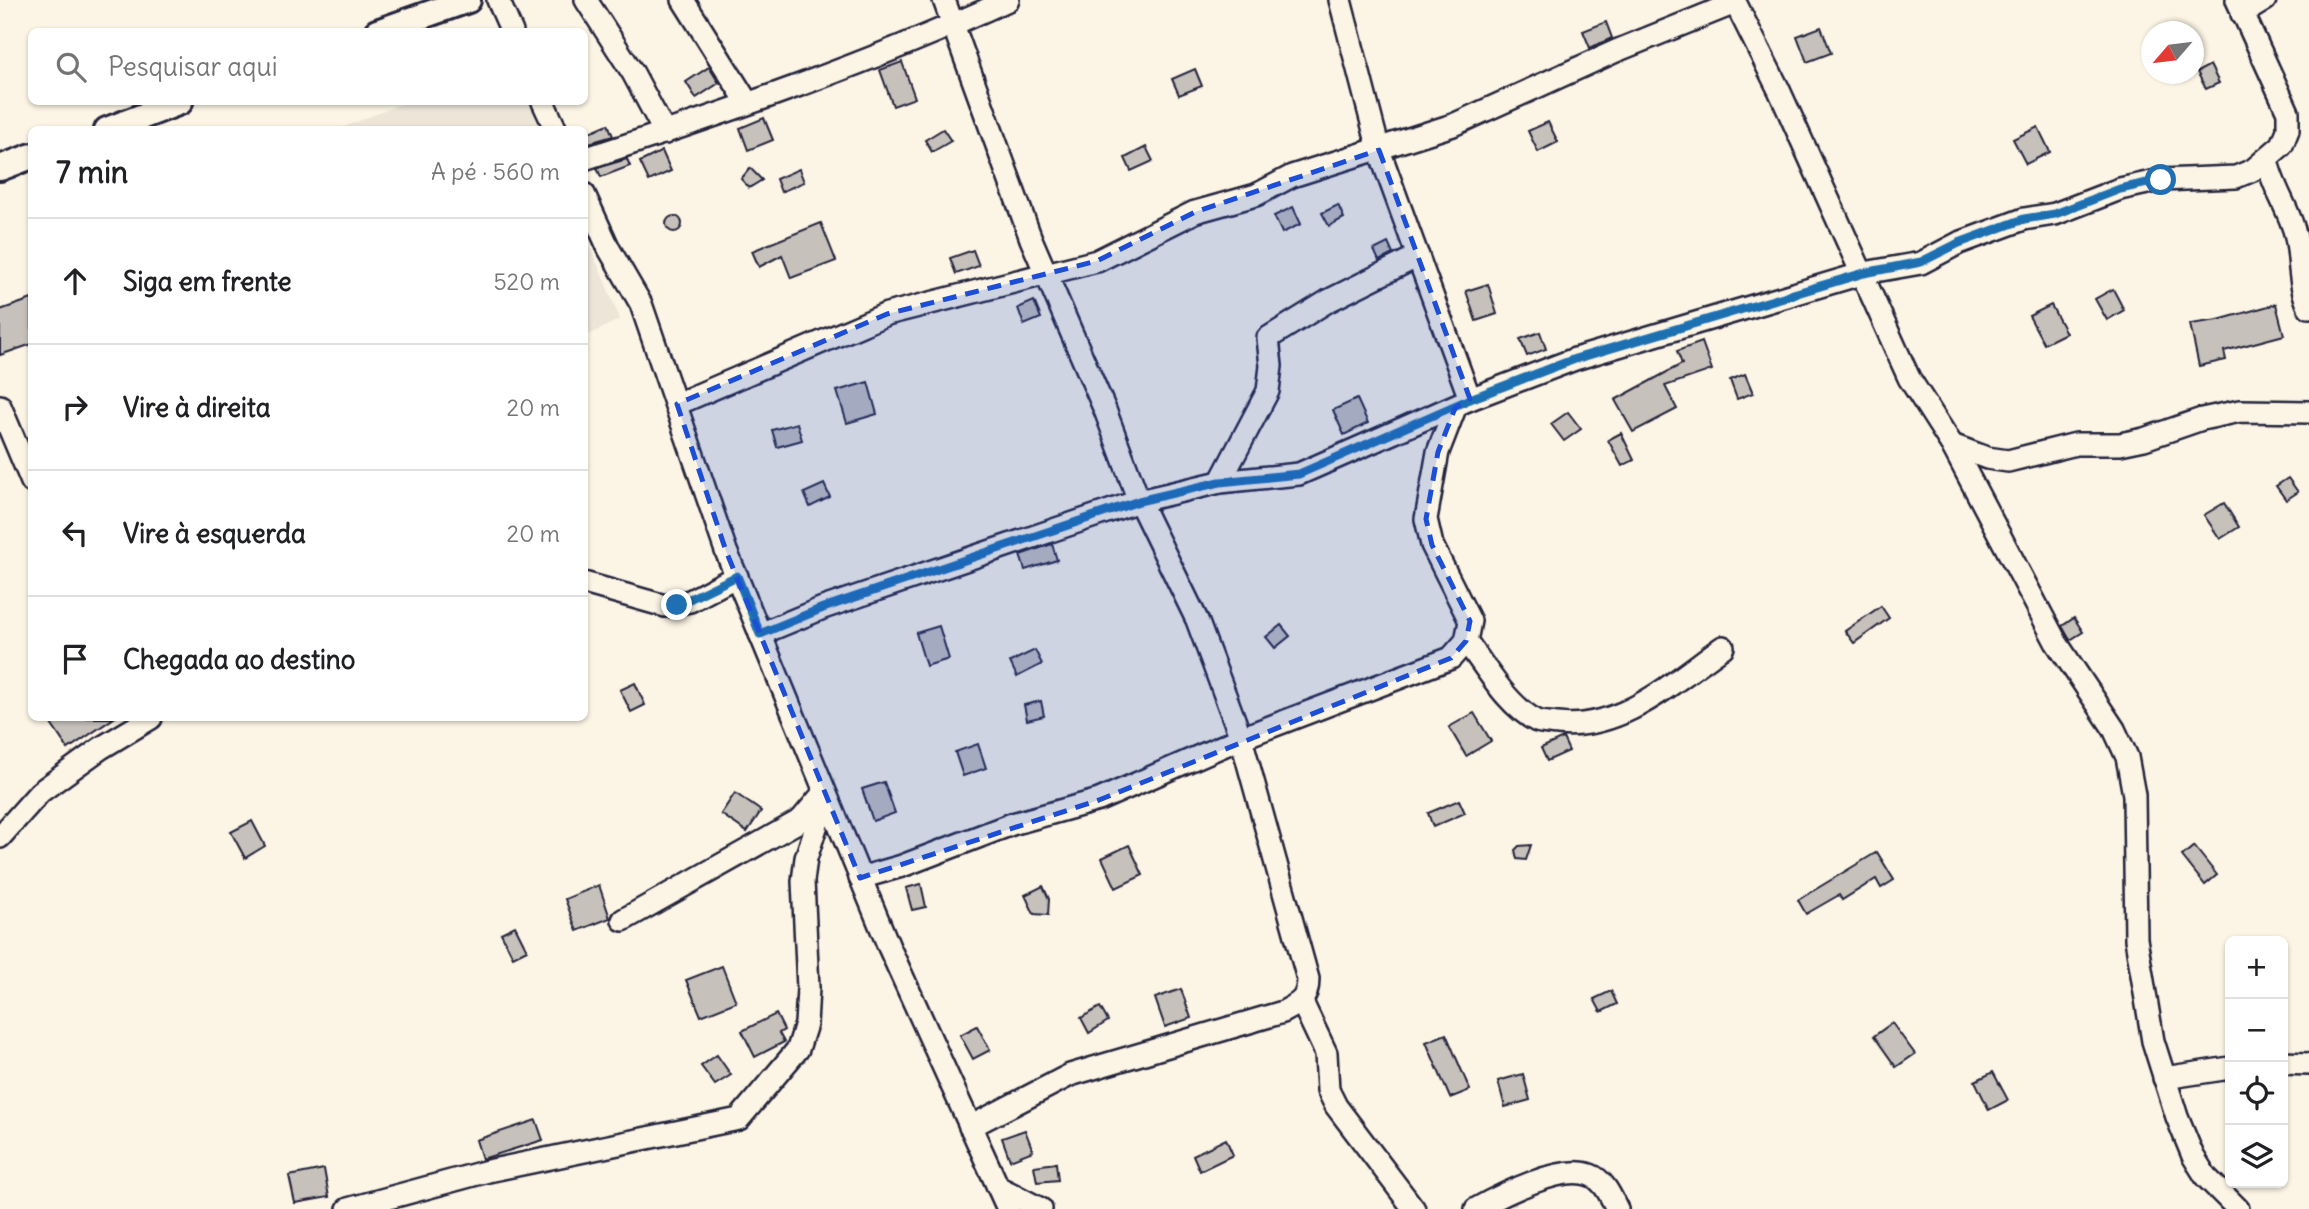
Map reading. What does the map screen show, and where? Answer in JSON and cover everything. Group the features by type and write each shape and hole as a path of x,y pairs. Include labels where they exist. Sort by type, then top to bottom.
{"street":[{"path":"388,28 468,0"},
{"path":"498,0 510,28"},
{"path":"586,0 633,73 665,133"},
{"path":"682,0 747,102"},
{"path":"944,0 1031,239 1048,274 1139,501 1196,620 1241,738 1302,952 1308,993 1302,1002 1283,1012 1070,1075 970,1127"},
{"path":"588,158 665,133 954,25 1008,0"},
{"path":"860,878 902,866 1012,824 1099,800 1241,738 1451,658 1466,641 1470,621 1432,545 1426,519 1438,452 1463,404 1418,256 1379,150 1340,0"},
{"path":"760,634 823,608 1139,501 1220,482 1299,474 1575,359 1864,273 1921,262 1972,238 2024,219 2055,214 2120,189 2161,180 2236,177 2267,160 2282,145 2288,130 2288,112 2240,7 2265,0"},
{"path":"677,404 887,314 1097,261 1195,212 1256,195 1292,176 1453,125 1616,51 1735,1 1864,273 1909,378 1952,445 2056,642 2114,729 2127,757 2134,795 2136,939 2153,1041 2193,1156 2206,1177 2238,1209"},
{"path":"136,125 174,105"},
{"path":"544,105 554,126"},
{"path":"0,168 28,158"},
{"path":"2267,160 2270,178 2296,234 2300,282 2309,307"},
{"path":"588,203 609,249 641,304 737,576 820,798 860,878 1008,1209"},
{"path":"1220,482 1268,391 1271,366 1268,338 1328,301 1418,256"},
{"path":"0,405 28,472"},
{"path":"1952,445 1987,458 2008,461 2076,444 2120,444 2144,439 2202,419 2240,411 2309,412"},
{"path":"588,584 664,606 690,601 737,576"},
{"path":"1466,641 1512,701 1538,722 1573,726 1593,724 1625,713 1723,647"},
{"path":"0,837 40,792 101,748 146,721"},
{"path":"623,920 801,820 820,798"},
{"path":"348,1209 488,1171 739,1119 798,1049 806,1024 808,988 803,881 806,858 820,815 820,798"},
{"path":"1302,1002 1326,1053 1328,1090 1336,1106 1414,1209"},
{"path":"2288,1063 2309,1064"},
{"path":"2164,1078 2225,1069"},
{"path":"1476,1209 1511,1189 1572,1173 1593,1175 1606,1189 1617,1209"},
{"path":"998,1187 1041,1209"}],"highlighted area":[{"path":"1379,150 1470,399 1455,408 1438,452 1426,519 1432,545 1470,621 1466,641 1451,658 1099,800 860,878 726,551 677,404 887,314 1097,261 1195,212"}],"shaded area":[{"path":"399,105 530,105 539,126 346,126"},
{"path":"588,241 620,319 588,335"}],"building":[{"path":"1606,22 1612,38 1590,48 1583,31"},
{"path":"1821,27 1831,53 1807,62 1797,36"},
{"path":"902,62 915,98 893,106 880,70"},
{"path":"2210,65 2219,83 2206,89 2203,84 2204,68"},
{"path":"709,67 719,83 696,98 686,82"},
{"path":"1195,69 1202,86 1179,95 1172,79"},
{"path":"764,118 773,140 748,150 740,128"},
{"path":"1548,122 1558,142 1538,152 1528,131"},
{"path":"608,124 613,136 589,143 588,133"},
{"path":"2038,127 2050,152 2026,164 2013,139"},
{"path":"943,129 951,141 932,152 925,140"},
{"path":"1146,147 1153,161 1131,171 1125,158"},
{"path":"662,151 671,171 649,181 640,162"},
{"path":"627,159 630,166 601,177 597,168"},
{"path":"750,168 762,180 749,188 741,179"},
{"path":"799,169 804,182 781,192 776,179"},
{"path":"1338,205 1344,218 1329,226 1322,213"},
{"path":"1293,207 1301,224 1282,233 1274,216"},
{"path":"674,216 682,224 674,232 666,224"},
{"path":"821,223 836,261 791,278 782,255 759,267 752,251"},
{"path":"1388,243 1393,254 1379,261 1374,250"},
{"path":"973,250 979,266 956,274 950,258"},
{"path":"1488,284 1497,314 1476,321 1466,291"},
{"path":"2113,289 2124,310 2107,320 2095,299"},
{"path":"28,300 28,345 0,355 0,310"},
{"path":"1034,301 1041,318 1024,325 1018,308"},
{"path":"2276,304 2284,335 2224,351 2226,360 2199,366 2190,324 2218,320"},
{"path":"2051,305 2066,333 2044,344 2029,316"},
{"path":"1540,332 1546,349 1527,356 1520,339"},
{"path":"1702,342 1712,370 1665,386 1677,409 1633,432 1615,400 1682,364 1677,351"},
{"path":"1745,374 1753,393 1737,399 1730,380"},
{"path":"868,382 877,414 847,423 837,391"},
{"path":"1357,399 1368,423 1344,435 1333,410"},
{"path":"1568,412 1581,429 1564,441 1551,424"},
{"path":"797,423 802,440 777,447 772,430"},
{"path":"1621,433 1634,460 1622,466 1608,440"},
{"path":"2288,478 2298,492 2286,500 2276,486"},
{"path":"824,484 830,497 810,507 804,493"},
{"path":"2224,503 2239,527 2220,539 2204,515"},
{"path":"1052,544 1057,560 1025,570 1020,555"},
{"path":"1881,606 1889,618 1854,643 1845,631"},
{"path":"2074,618 2083,632 2070,640 2062,626"},
{"path":"1281,625 1290,636 1275,648 1266,637"},
{"path":"939,626 949,659 926,666 916,633"},
{"path":"1035,650 1042,664 1017,677 1010,662"},
{"path":"635,683 645,705 631,712 620,690"},
{"path":"1041,701 1044,716 1027,720 1024,705"},
{"path":"1474,713 1491,741 1466,756 1449,727"},
{"path":"49,721 110,721 68,749"},
{"path":"1563,738 1569,751 1547,761 1541,748"},
{"path":"978,744 986,768 963,776 955,752"},
{"path":"884,782 895,813 873,821 862,789"},
{"path":"735,793 761,811 747,832 721,814"},
{"path":"1459,800 1465,813 1433,827 1428,813"},
{"path":"252,821 265,846 245,858 231,832"},
{"path":"1129,845 1143,875 1116,888 1102,858"},
{"path":"1531,845 1526,860 1517,859 1515,850 1519,846"},
{"path":"2194,846 2217,875 2205,885 2182,856"},
{"path":"1877,852 1894,880 1881,888 1876,879 1842,900 1839,895 1806,914 1798,900"},
{"path":"921,884 926,907 912,910 906,888"},
{"path":"599,885 610,918 577,931 565,899"},
{"path":"1043,886 1049,899 1048,915 1034,914 1025,895"},
{"path":"515,926 527,950 513,957 501,933"},
{"path":"722,966 736,1002 701,1016 686,980"},
{"path":"1181,989 1191,1018 1165,1027 1155,998"},
{"path":"1611,991 1617,1004 1601,1012 1594,999"},
{"path":"1100,1007 1108,1021 1089,1033 1081,1018"},
{"path":"776,1014 784,1030 779,1033 784,1042 755,1057 742,1031"},
{"path":"1892,1023 1915,1054 1896,1067 1874,1036"},
{"path":"977,1026 990,1050 973,1059 960,1035"},
{"path":"1446,1034 1470,1090 1450,1098 1426,1042"},
{"path":"717,1055 731,1075 715,1085 701,1066"},
{"path":"1993,1072 2008,1100 1989,1110 1975,1081"},
{"path":"1523,1074 1530,1100 1505,1107 1498,1081"},
{"path":"536,1120 543,1140 482,1159 476,1140"},
{"path":"1025,1130 1033,1151 1010,1160 1002,1138"},
{"path":"1226,1139 1233,1155 1200,1171 1193,1155"},
{"path":"1056,1163 1058,1180 1037,1182 1034,1166"},
{"path":"324,1169 329,1197 295,1203 289,1176"}],"route":[{"path":"677,605 737,576 760,634 823,608 934,573 1139,501 1220,482 1299,474 1455,408 1470,399 1575,359 1864,273 1921,262 1959,243 2024,219 2055,214 2120,189 2161,180"}]}
